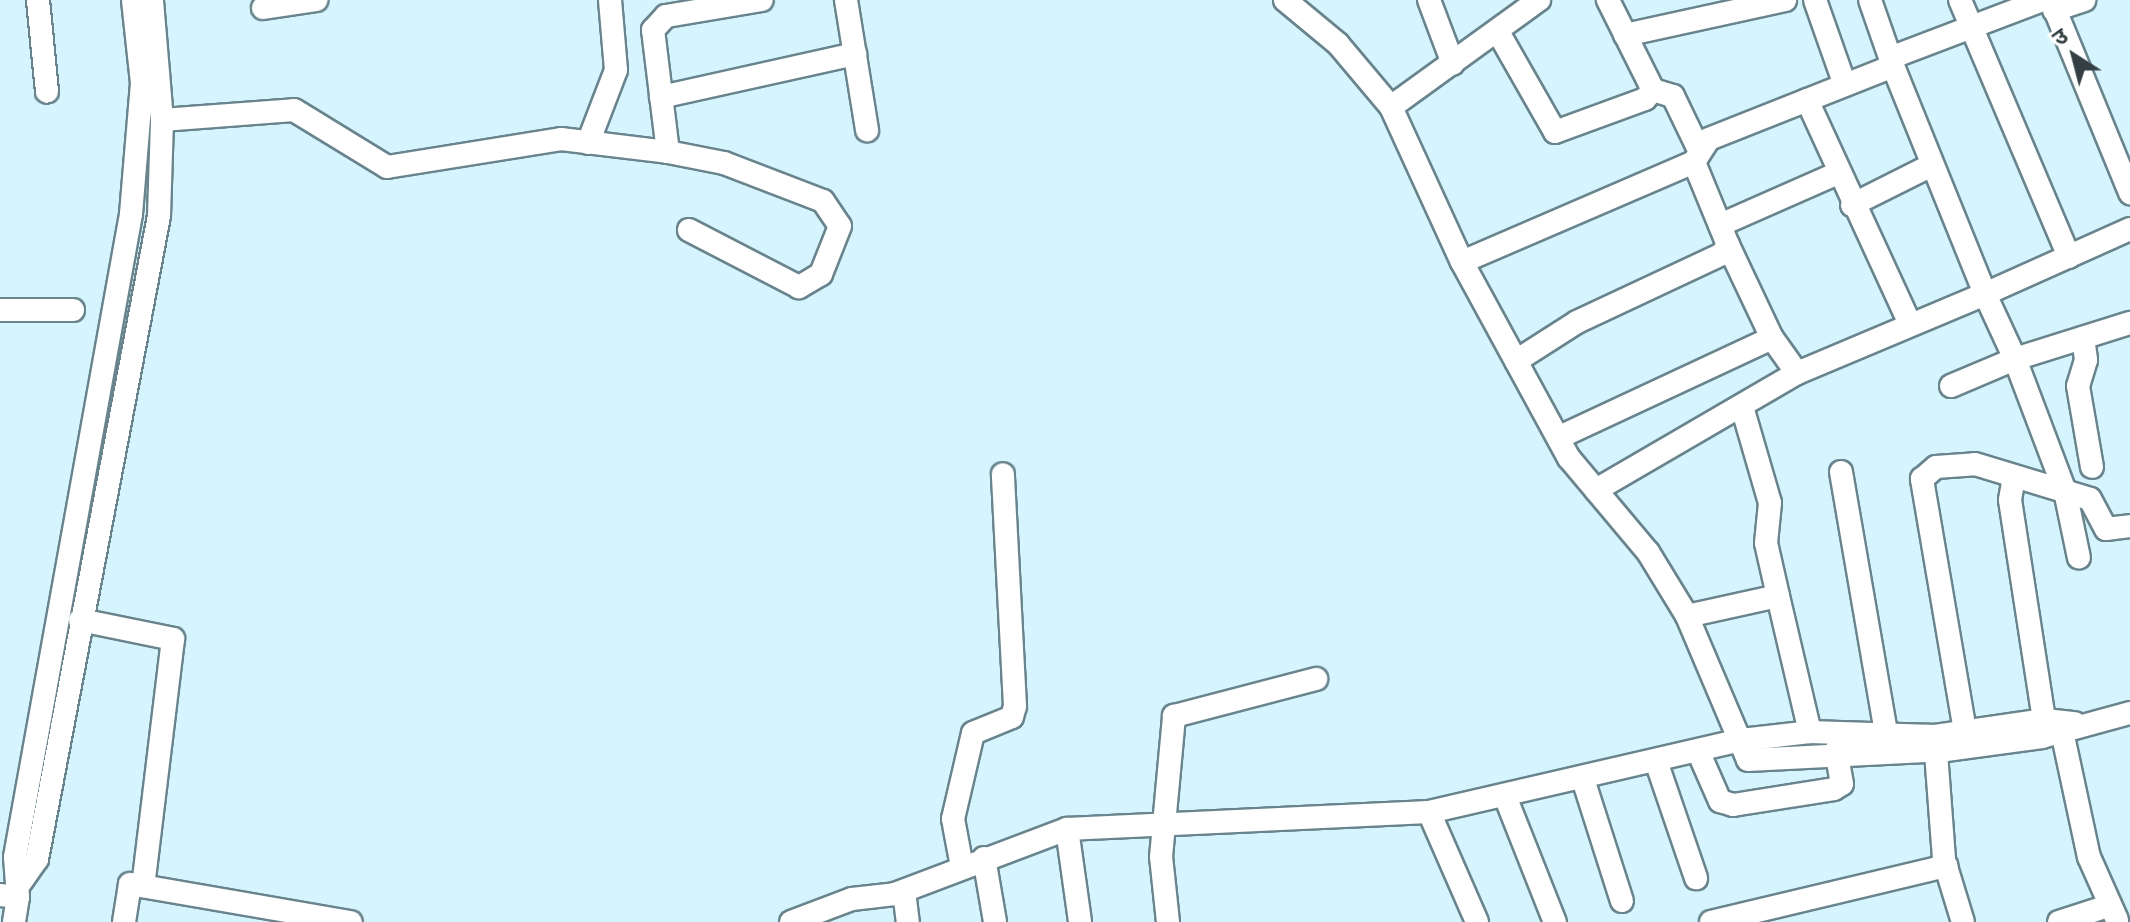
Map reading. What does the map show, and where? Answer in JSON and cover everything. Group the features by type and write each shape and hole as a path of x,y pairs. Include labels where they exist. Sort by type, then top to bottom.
{"street":[{"path":"38,0 47,92"},
{"path":"14,922 15,857 131,214 142,83 133,0"},
{"path":"13,891 37,859 159,216 162,120 152,0"},
{"path":"263,8 316,0"},
{"path":"588,143 616,70 610,0"},
{"path":"668,152 653,30 666,16 762,0"},
{"path":"846,0 867,130"},
{"path":"1285,0 1338,44 1391,107 1462,262 1558,438 1648,552 1687,616 1745,750"},
{"path":"1429,0 1453,64"},
{"path":"1391,107 1539,0"},
{"path":"1608,0 1653,90 1673,96 1724,235 1772,338 1797,373"},
{"path":"1625,35 1785,0"},
{"path":"1815,0 1845,85"},
{"path":"1870,0 1932,165 2015,359 2065,491 2079,558"},
{"path":"1960,0 2069,257"},
{"path":"1462,262 1697,156 1709,139 1845,85 1972,28 2049,3 2084,0"},
{"path":"2049,3 2130,193"},
{"path":"1498,32 1555,132 1645,99 1653,90"},
{"path":"661,97 855,54"},
{"path":"1807,100 1852,205 1910,324"},
{"path":"162,120 294,110 387,167 561,139 668,152 724,163 823,201 840,226 821,274 799,287 689,230"},
{"path":"1852,205 1932,165"},
{"path":"1516,361 1724,235 1838,173"},
{"path":"1596,490 1743,410 1797,373 2130,229"},
{"path":"0,310 73,310"},
{"path":"1951,386 2015,359 2130,323"},
{"path":"1558,438 1772,338"},
{"path":"2083,338 2078,386 2092,467"},
{"path":"1743,410 1770,503 1766,543 1810,732"},
{"path":"1965,731 1922,479 1936,467 1975,464 2065,491 2098,505 2106,529 2130,526"},
{"path":"1841,472 1886,732"},
{"path":"962,867 953,819 973,733 1012,717 1015,706 1003,474"},
{"path":"2014,477 2010,500 2057,726 2089,857 2118,916 2059,922"},
{"path":"1687,616 1778,596"},
{"path":"80,620 173,639 143,886"},
{"path":"1168,922 1161,857 1168,819 1174,716 1316,679"},
{"path":"791,922 852,899 904,891 984,858 1067,829 1168,819 1429,812 1698,751 1836,751 1936,743 2130,713"},
{"path":"1745,750 1810,732 1886,732 1936,743 1965,731 2057,726"},
{"path":"1936,743 1946,866 1963,922"},
{"path":"1698,751 1720,801 1733,805 1834,789 1842,784 1836,751"},
{"path":"1656,761 1696,878"},
{"path":"1583,779 1622,901"},
{"path":"1505,796 1555,922"},
{"path":"1429,812 1477,922"},
{"path":"1067,829 1080,922"},
{"path":"984,858 995,922"},
{"path":"1711,922 1946,866"},
{"path":"124,922 130,884 351,922"},
{"path":"904,891 908,922"}]}
